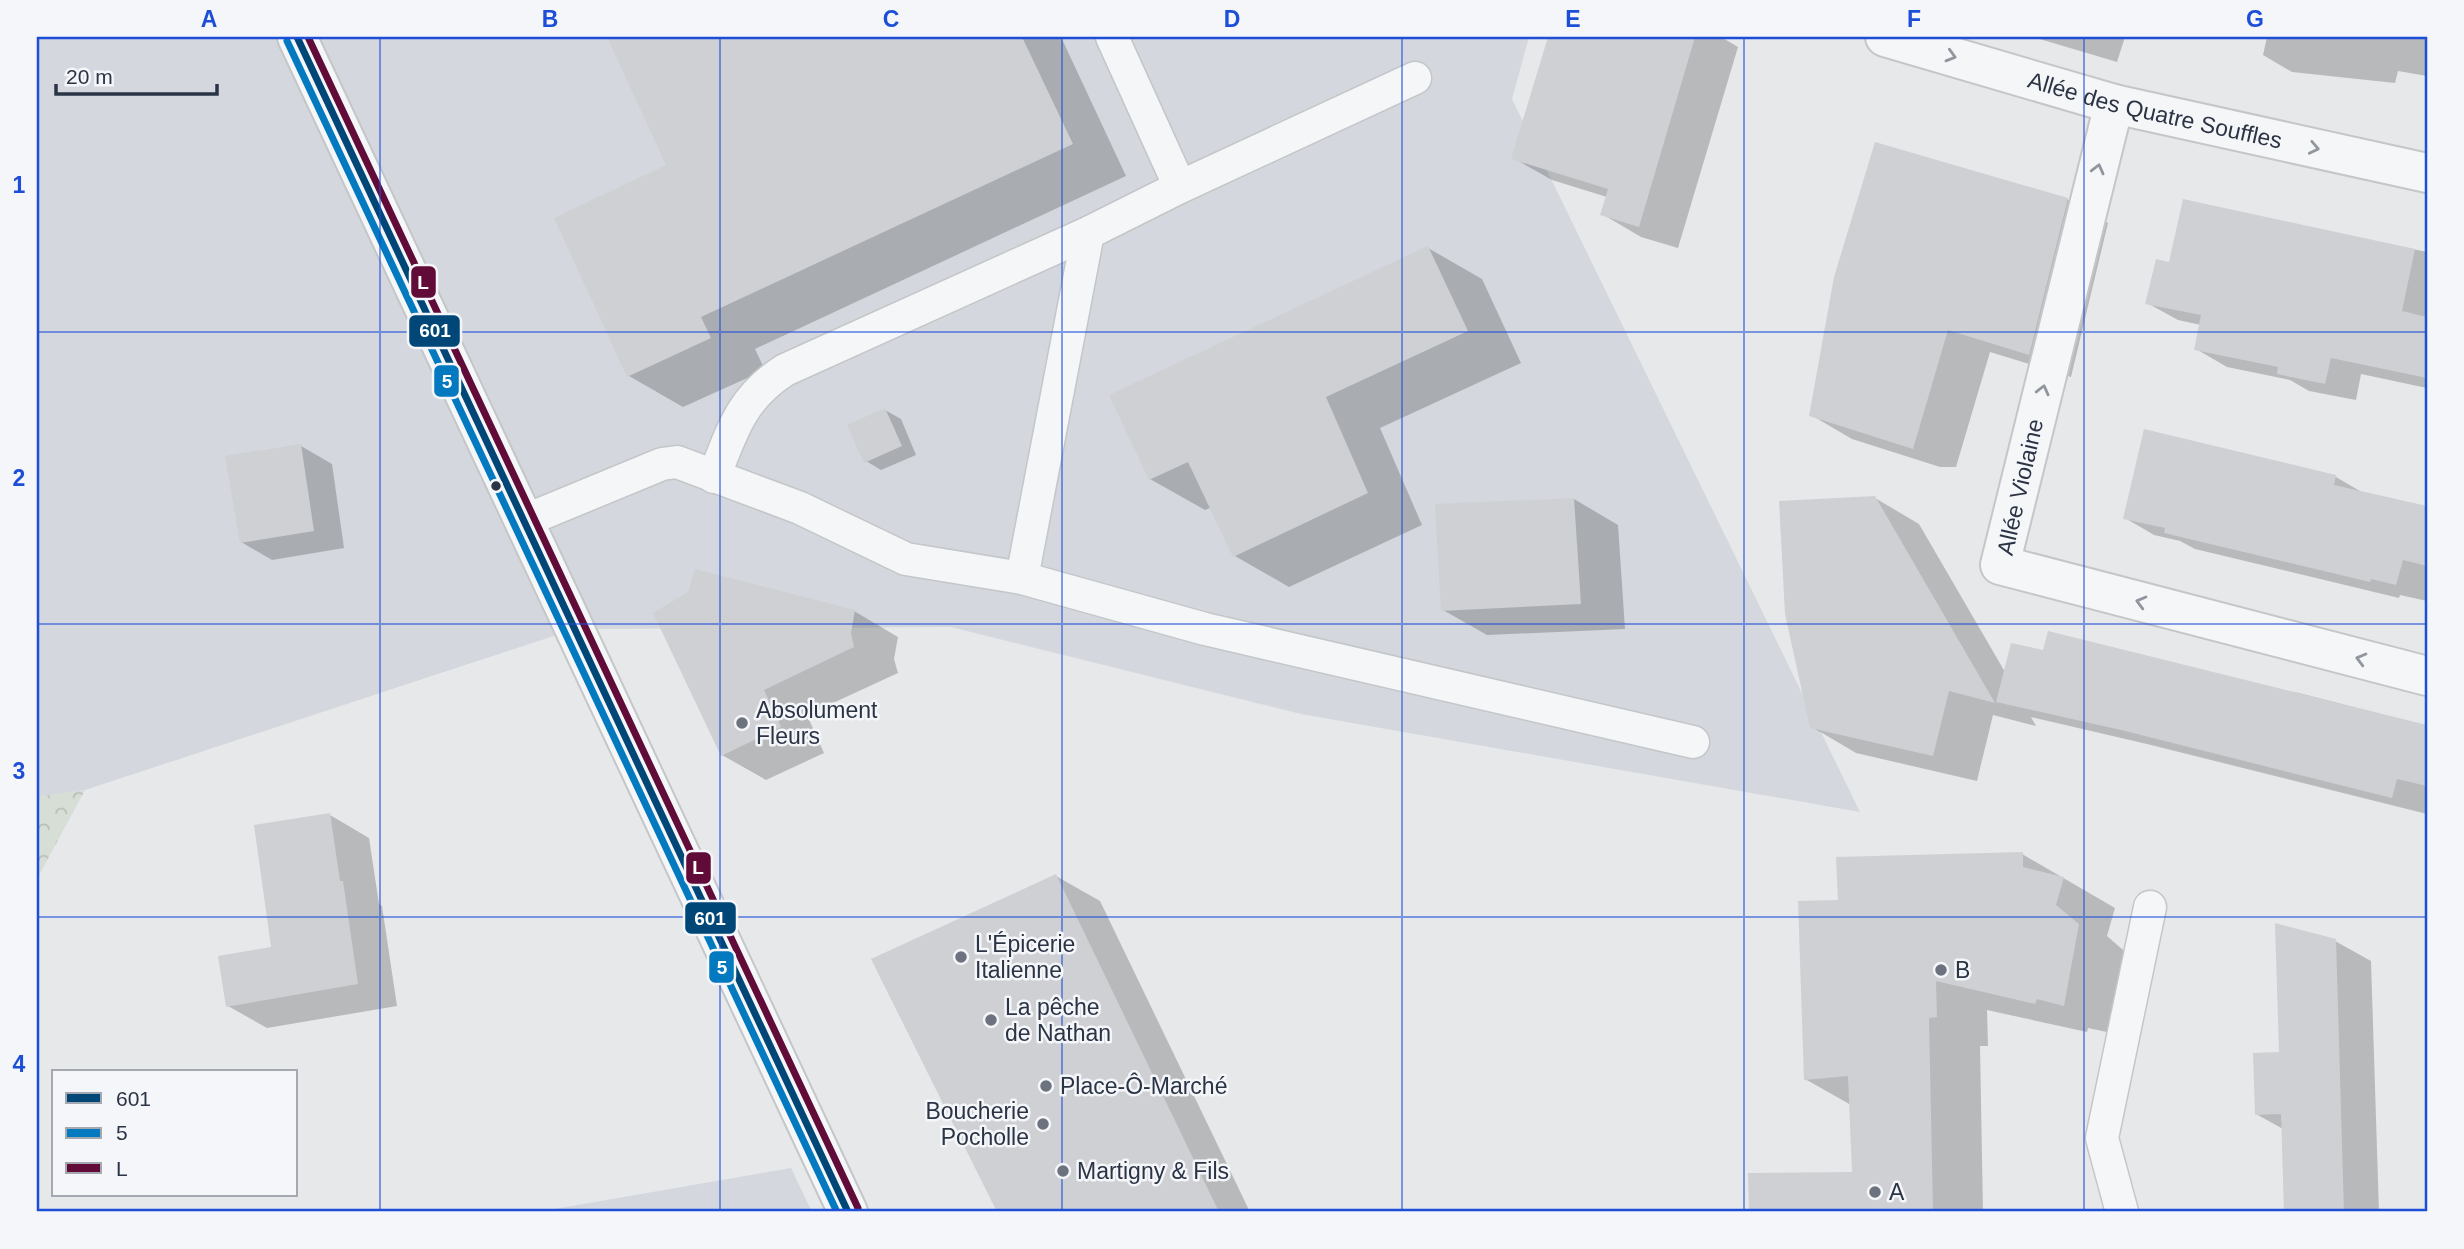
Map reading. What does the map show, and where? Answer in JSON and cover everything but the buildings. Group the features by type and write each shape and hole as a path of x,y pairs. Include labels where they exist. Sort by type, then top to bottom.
{"street":[{"path":"298,37 848,1212"},
{"name":"Allée des Quatre Souffles","path":"1885,37 2114,104 2427,173"},
{"name":"Allée Violaine","path":"2114,104 2000,565 2427,676"}],"lane":[{"path":"1112,37 1180,187"},
{"path":"714,477 739,414 765,382 775,376 1088,233 1180,187 1415,78"},
{"path":"1022,578 1088,233"},
{"path":"524,521 662,464 677,463 800,509 906,559 1022,578 1205,629 1693,742"},
{"path":"2122,1212 2102,1138 2150,907"}],"shaded area":[{"path":"37,37 1529,37 1512,99 1860,812 1301,714 951,627 575,629 85,790 37,797"},
{"path":"791,1168 812,1212 537,1212"}],"green space":[{"path":"85,790 37,879 37,797"}],"transit line":[{"name":"601","path":"297,37 848,1212"},
{"name":"L","path":"308,37 858,1208"},
{"name":"5","path":"287,41 837,1212"}],"place":[{"name":"Absolument Fleurs","path":"742,723"},
{"name":"L'Épicerie Italienne","path":"961,957"},
{"name":"B","path":"1941,970"},
{"name":"La pêche de Nathan","path":"991,1020"},
{"name":"Place-Ô-Marché","path":"1046,1086"},
{"name":"Boucherie Pocholle","path":"1043,1124"},
{"name":"Martigny & Fils","path":"1063,1171"},
{"name":"A","path":"1875,1192"}]}
